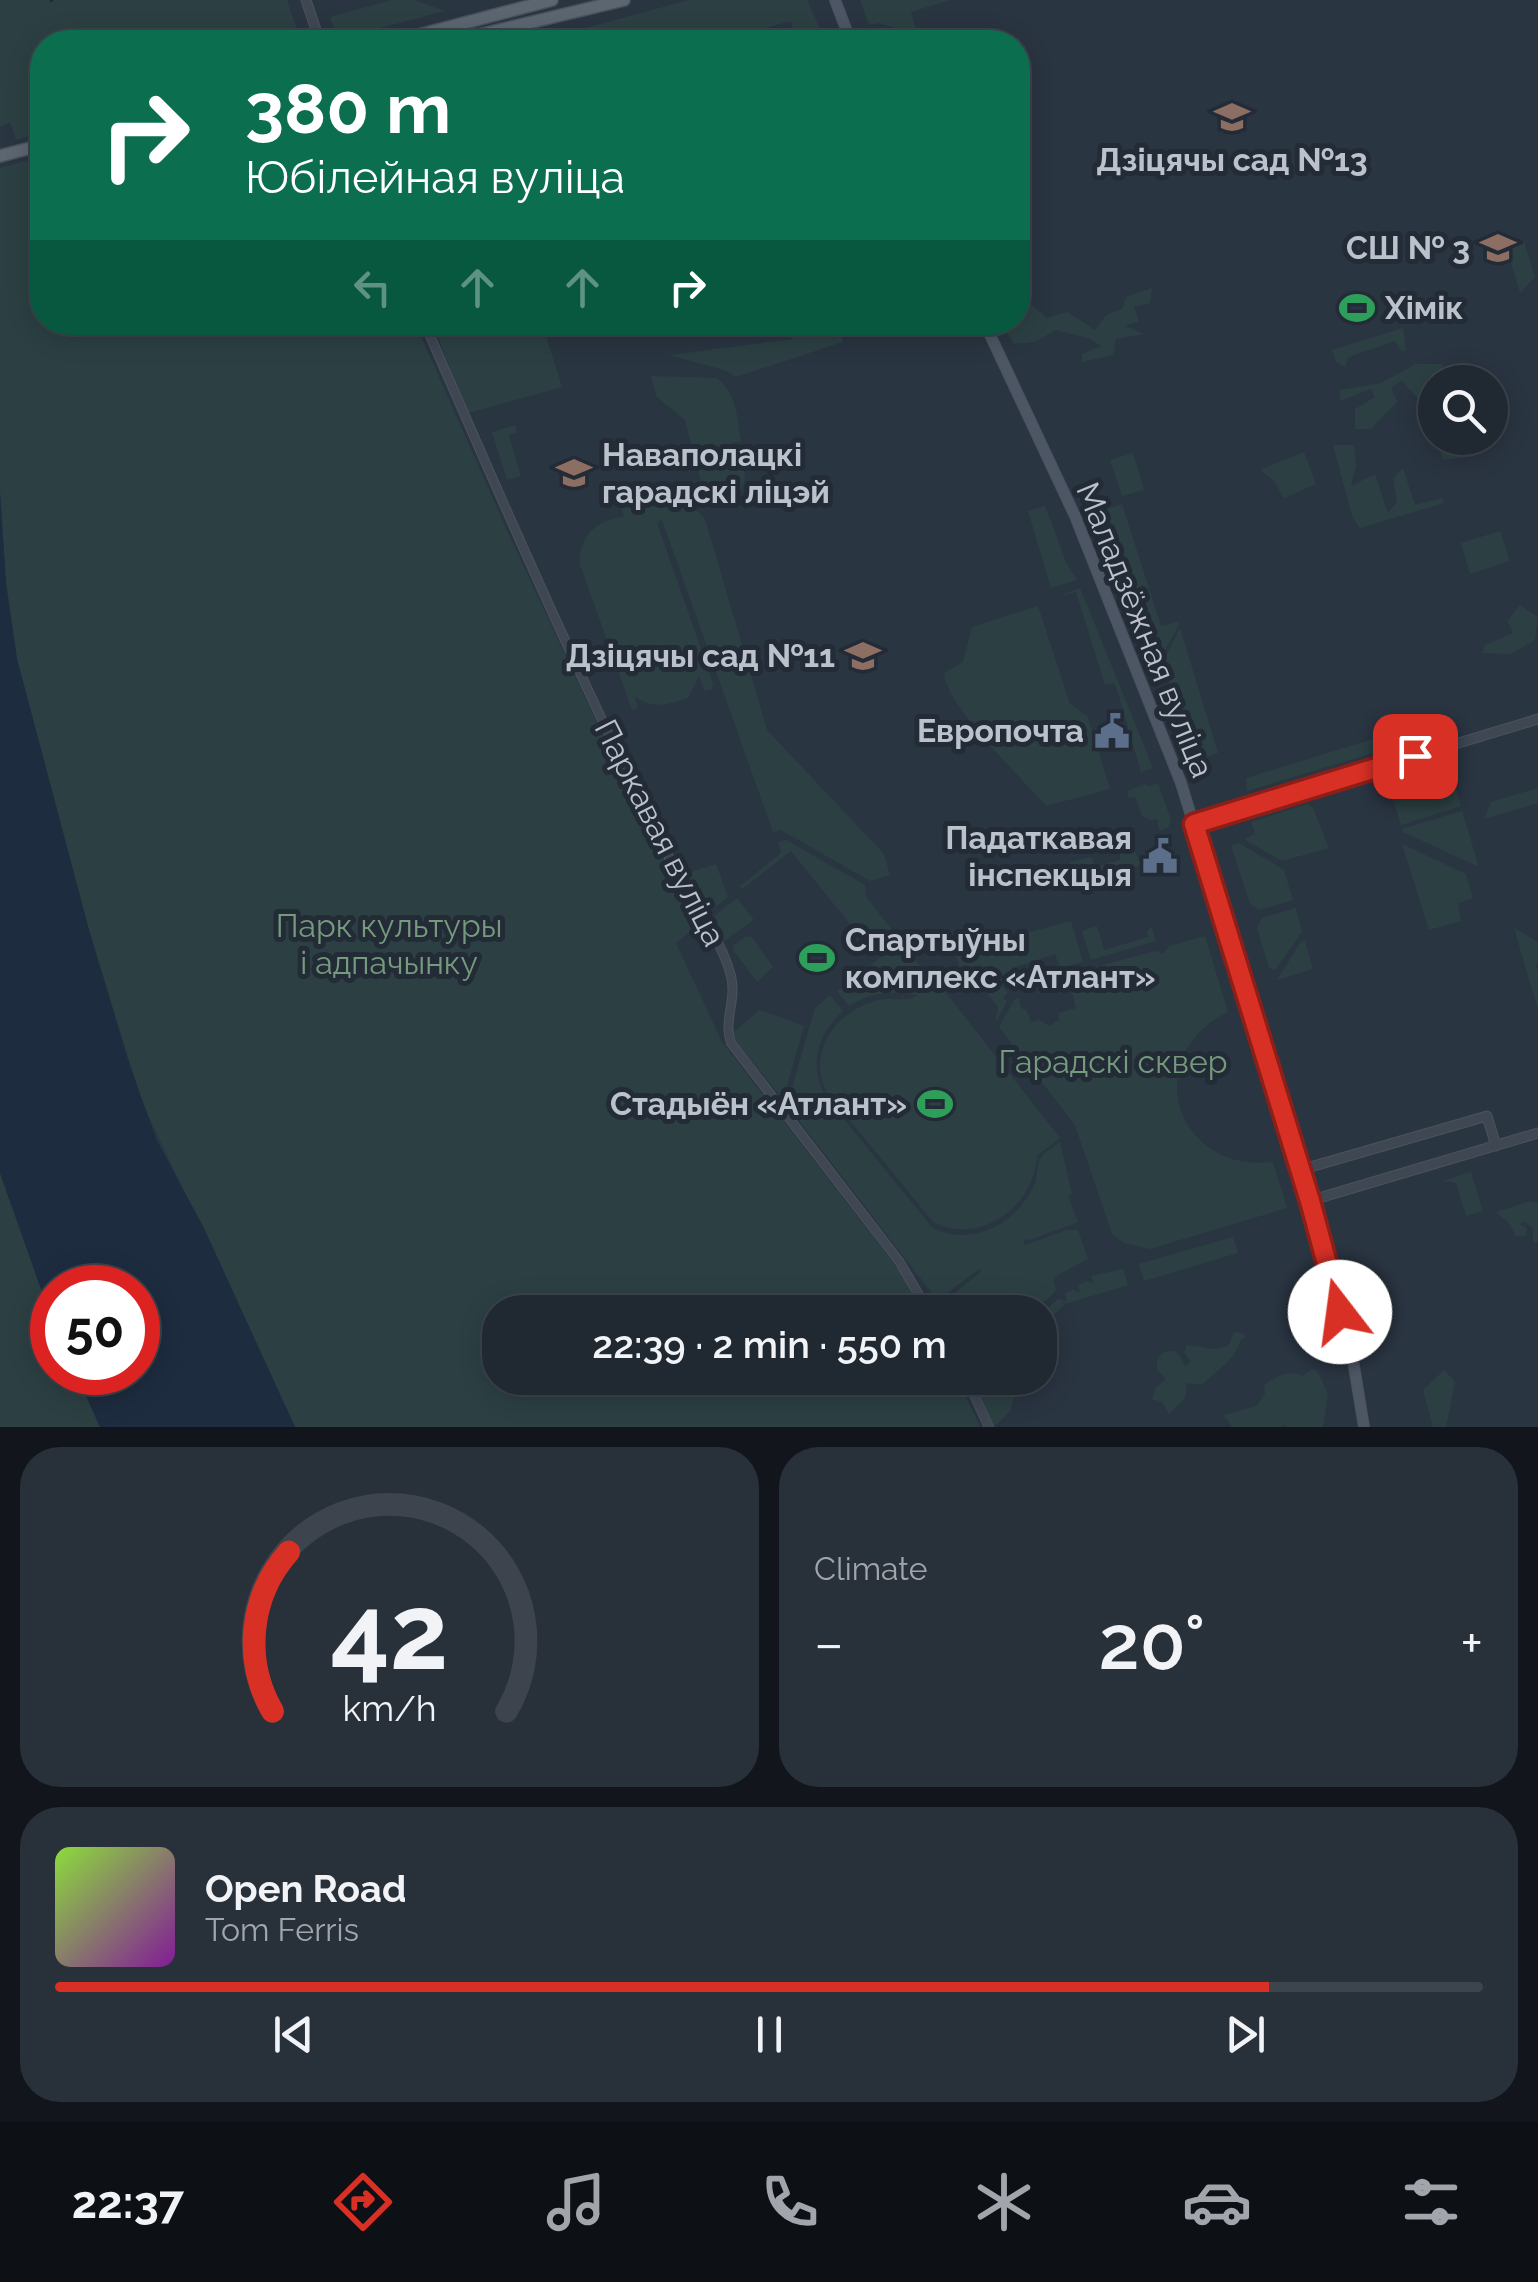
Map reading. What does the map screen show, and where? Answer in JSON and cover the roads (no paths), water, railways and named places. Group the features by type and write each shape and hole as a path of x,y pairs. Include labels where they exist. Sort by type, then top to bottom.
{"main road":[{"path":"438,30 552,0"},
{"path":"499,30 624,0"},
{"path":"835,0 846,30"},
{"path":"0,156 30,148"},
{"name":"Маладзёжная вуліца","path":"990,335 1088,548 1142,680 1194,824 1310,1201 1352,1354 1364,1427"}],"street":[{"path":"306,0 316,30"},
{"name":"Паркавая вуліца","path":"430,335 523,552 609,736 721,951 734,995 727,1021 731,1043 899,1260 919,1295"},
{"path":"1194,824 1538,719"},
{"path":"1300,1170 1487,1116 1496,1146"},
{"path":"1310,1201 1538,1134"},
{"path":"974,1395 989,1427"}],"water":[{"path":"0,492 6,583 17,659 128,1060 157,1141 204,1228 295,1427 100,1427 86,1395 160,1395 160,1265 33,1265 0,1173"}],"place":[{"name":"Дзіцячы сад №13","path":"1232,117"},
{"name":"СШ № 3","path":"1498,248"},
{"name":"Хімік","path":"1357,308"},
{"name":"Наваполацкі гарадскі ліцэй","path":"574,473"},
{"name":"Дзіцячы сад №11","path":"863,656"},
{"name":"Европочта","path":"1112,731"},
{"name":"Падаткавая інспекцыя","path":"1160,856"},
{"name":"Спартыўны комплекс «Атлант»","path":"817,958"},
{"name":"Стадыён «Атлант»","path":"935,1104"}],"park label":[{"name":"Парк культуры і адпачынку","path":"389,944"},
{"name":"Гарадскі сквер","path":"1113,1062"}]}
